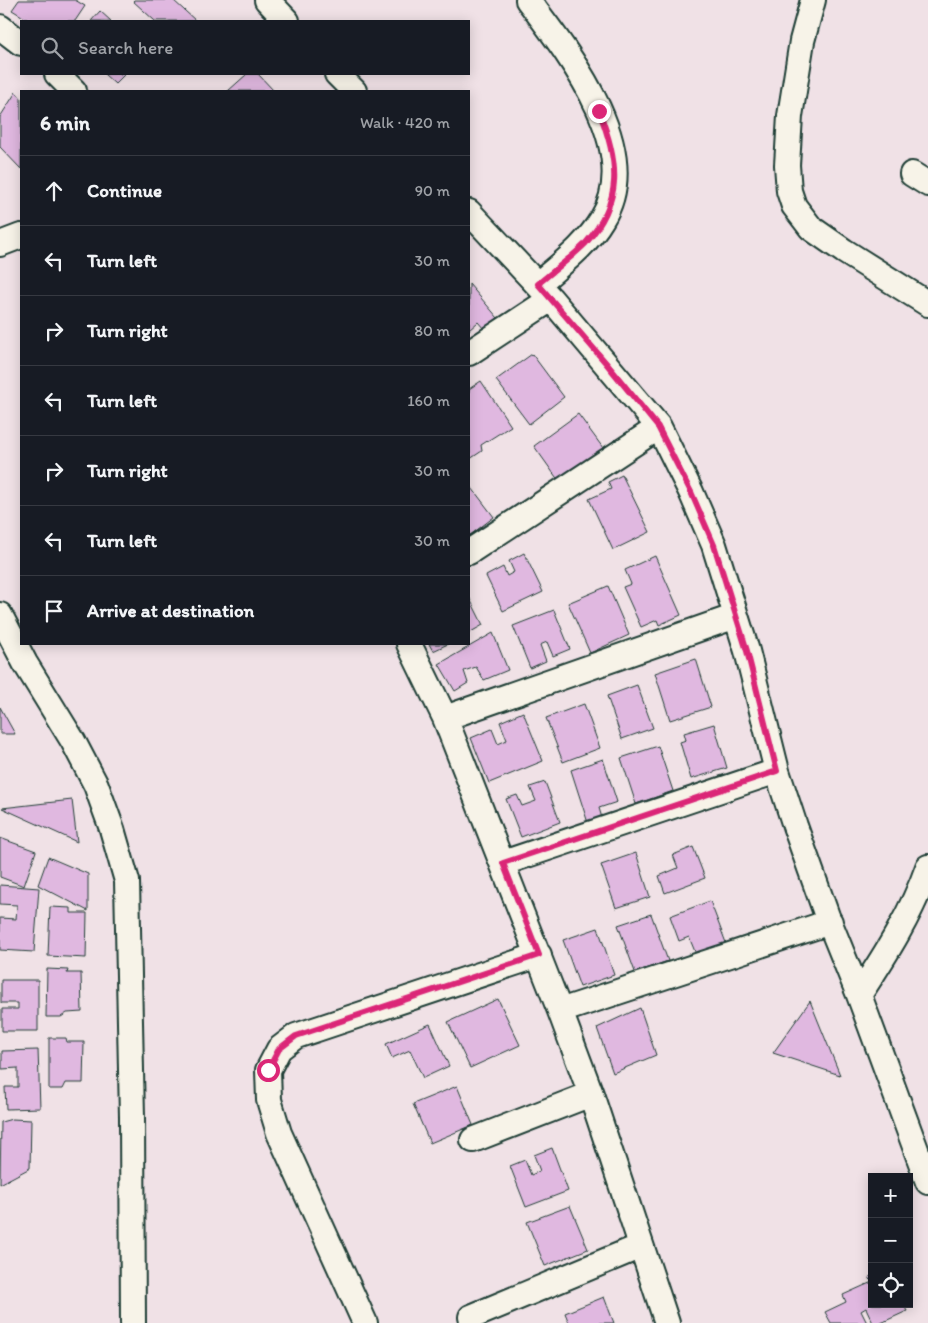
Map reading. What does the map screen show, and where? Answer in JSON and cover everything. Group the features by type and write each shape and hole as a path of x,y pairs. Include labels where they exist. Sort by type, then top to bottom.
{"street":[{"path":"267,0 286,20"},
{"path":"470,352 545,292 585,244 603,218 610,202 614,184 614,164 610,139 599,111 583,79 555,34 528,0"},
{"path":"813,0 802,41 790,116 787,166 789,191 794,206 811,228 928,304"},
{"path":"0,28 20,42"},
{"path":"58,75 73,90"},
{"path":"338,75 353,90"},
{"path":"470,213 545,292 658,427 691,492 714,545 747,651 777,771 830,922 928,1182"},
{"path":"0,244 20,236"},
{"path":"470,551 658,427"},
{"path":"0,615 25,663 74,741 96,785 112,829 127,881 132,1107 133,1323"},
{"path":"445,718 736,616"},
{"path":"409,645 445,718 539,955 591,1094 667,1323"},
{"path":"503,863 777,771"},
{"path":"859,996 911,910 928,867"},
{"path":"560,1011 830,922"},
{"path":"365,1323 279,1133 269,1100 268,1070 279,1049 296,1036 539,955"},
{"path":"473,1140 591,1094"},
{"path":"471,1317 641,1246"}],"building":[{"path":"19,0 75,0 85,6 76,20 28,20 12,10"},
{"path":"173,0 195,20 154,20 133,1"},
{"path":"100,11 110,20 92,20"},
{"path":"105,75 124,75 115,84"},
{"path":"246,75 259,75 273,90 229,90"},
{"path":"16,92 20,97 20,168 0,147 0,117"},
{"path":"470,285 498,318 484,329 478,322 470,329"},
{"path":"532,354 564,397 529,424 496,380"},
{"path":"481,381 511,426 481,445 482,451 470,459 470,388"},
{"path":"578,414 606,452 561,484 534,446"},
{"path":"622,475 650,532 613,550 589,499 611,489 608,482"},
{"path":"470,485 494,517 470,535"},
{"path":"524,553 543,592 503,611 486,576 503,567 507,576 514,572 509,561"},
{"path":"655,556 681,615 659,625 657,620 641,627 623,587 631,584 625,570"},
{"path":"608,586 629,635 590,653 568,603"},
{"path":"470,599 483,625 470,632"},
{"path":"554,610 570,649 553,656 547,642 540,645 546,661 530,668 513,626"},
{"path":"493,633 508,670 484,680 476,667 464,671 468,683 455,691 439,664"},
{"path":"430,645 446,645 433,651"},
{"path":"696,659 711,707 670,720 655,673"},
{"path":"637,685 653,728 622,739 607,696"},
{"path":"584,704 600,748 563,762 546,718"},
{"path":"0,707 15,734 0,734"},
{"path":"523,712 543,761 489,783 471,738 492,729 498,744 507,740 500,722"},
{"path":"714,724 727,768 691,779 680,742 686,740 684,733"},
{"path":"658,746 673,791 636,804 621,758"},
{"path":"603,759 617,802 599,808 602,818 588,823 571,770"},
{"path":"545,782 560,822 521,837 506,799 517,795 522,806 536,801 530,787"},
{"path":"72,800 77,842 2,808"},
{"path":"0,838 36,851 24,886 0,877"},
{"path":"693,847 705,878 665,893 659,876 678,868 673,855"},
{"path":"636,853 650,897 616,908 601,865"},
{"path":"48,857 88,874 88,911 38,885"},
{"path":"0,885 39,888 34,952 0,950 0,918 16,919 17,905 0,904"},
{"path":"710,901 728,948 698,959 689,937 679,941 670,916"},
{"path":"50,907 71,908 71,913 87,913 86,958 48,956"},
{"path":"651,914 668,961 635,972 618,925"},
{"path":"598,928 614,975 580,987 563,940"},
{"path":"47,969 68,970 67,973 81,973 82,1012 67,1013 61,1017 46,1017"},
{"path":"1,980 38,980 38,1031 2,1031 2,1009 18,1009 18,1003 1,1003"},
{"path":"498,999 520,1045 470,1068 448,1022"},
{"path":"810,1001 840,1075 773,1053"},
{"path":"640,1008 656,1055 613,1073 597,1028"},
{"path":"430,1024 449,1066 423,1078 410,1050 392,1058 386,1044"},
{"path":"49,1038 66,1038 67,1042 84,1042 83,1083 66,1083 63,1089 49,1089"},
{"path":"38,1050 40,1108 6,1109 5,1087 18,1087 18,1068 2,1069 2,1051"},
{"path":"457,1086 473,1125 430,1143 413,1104"},
{"path":"12,1119 31,1120 30,1168 0,1184 1,1122"},
{"path":"552,1148 568,1191 526,1207 510,1166 525,1160 531,1175 540,1171 534,1155"},
{"path":"570,1206 588,1249 545,1266 527,1222"},
{"path":"868,1284 868,1308 905,1308 907,1311 881,1323 873,1323 866,1308 861,1311 867,1323 831,1323 825,1312 846,1302 843,1295"},
{"path":"604,1297 614,1323 569,1323 565,1313"}],"route":[{"path":"268,1070 279,1049 296,1036 539,955 503,863 777,771 747,651 714,545 691,492 658,427 538,284 585,244 603,218 610,202 614,184 614,164 610,139 599,111"}]}
